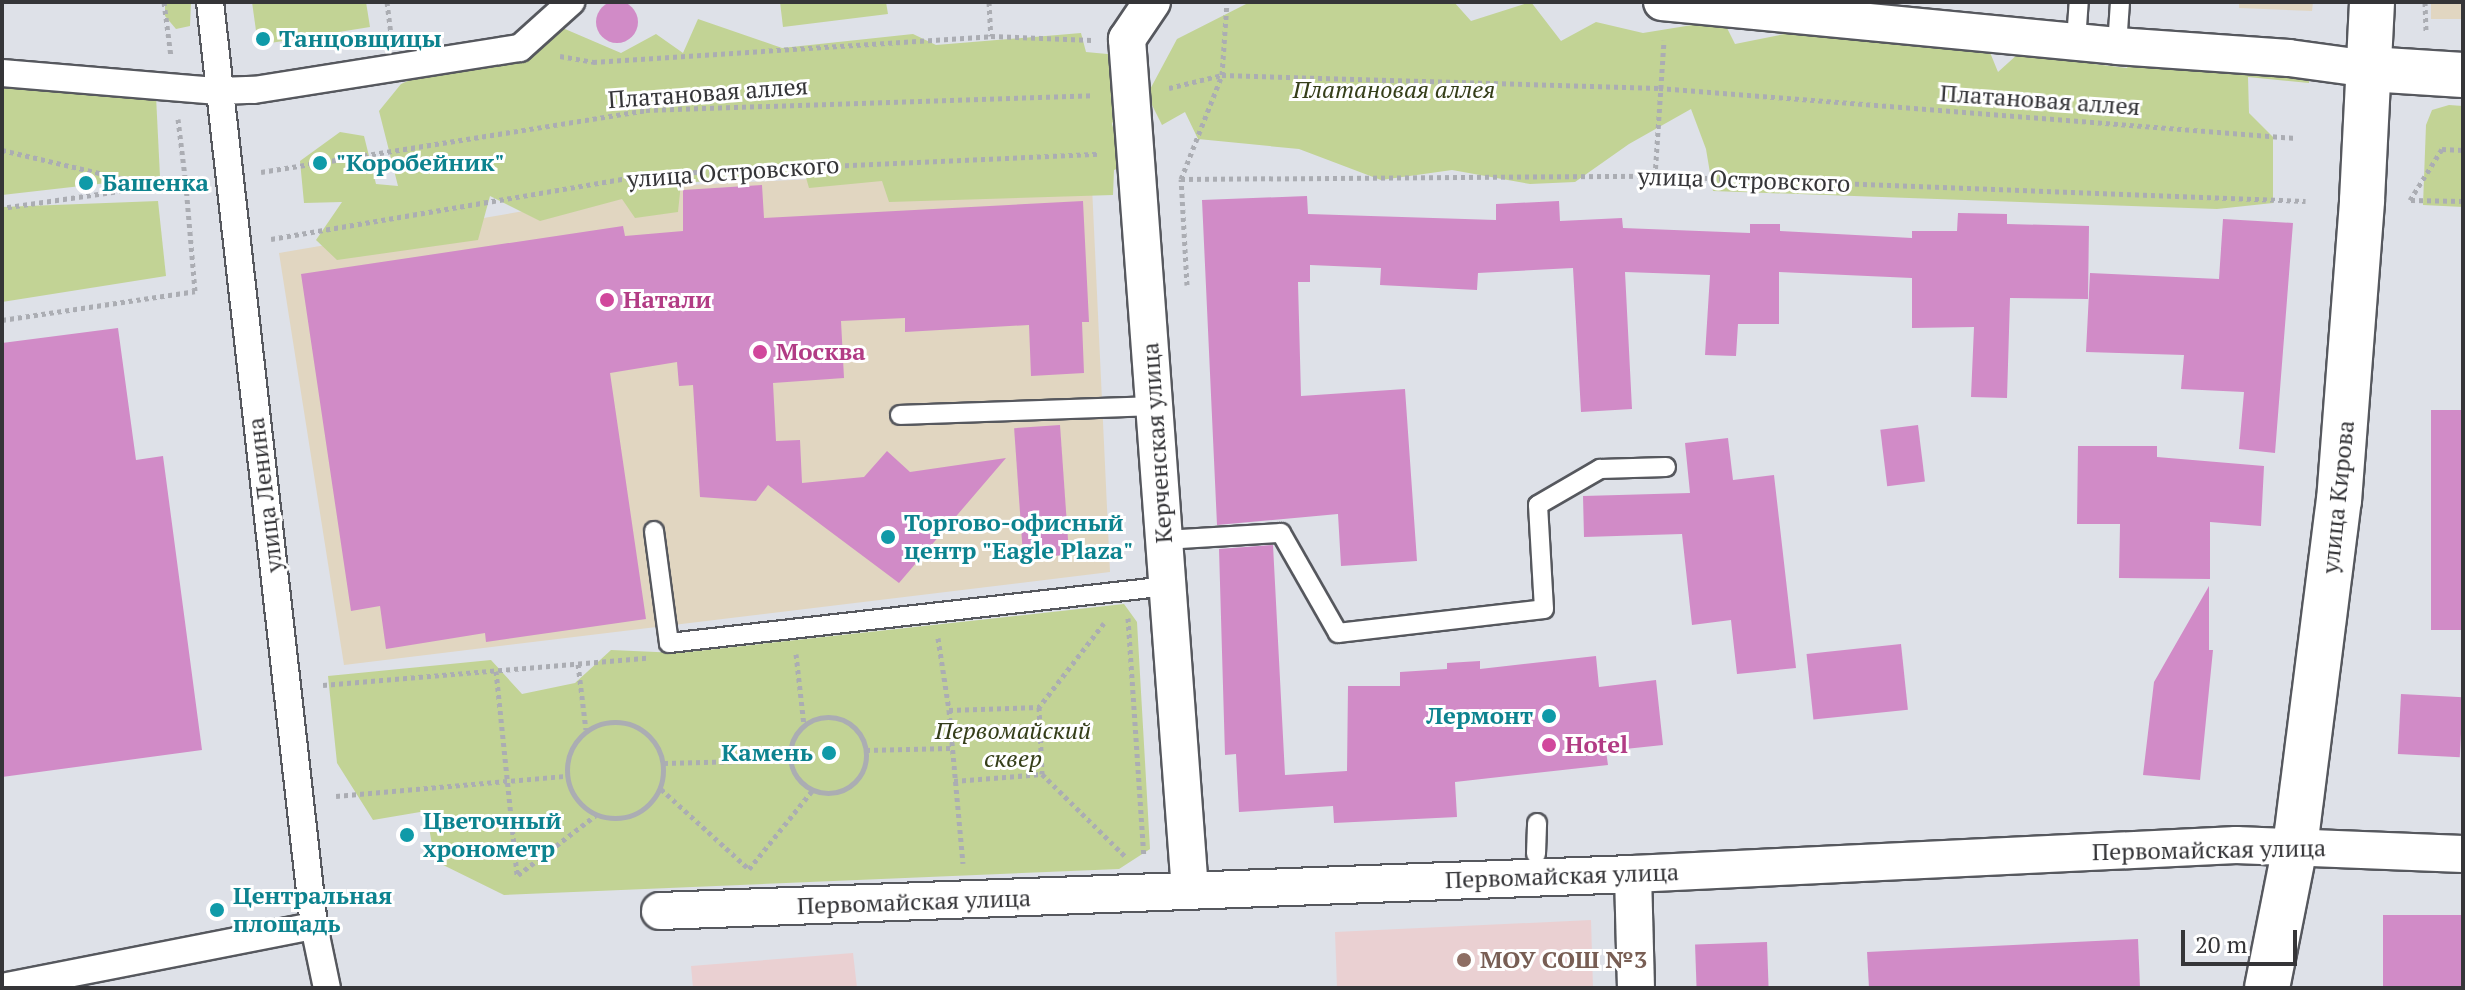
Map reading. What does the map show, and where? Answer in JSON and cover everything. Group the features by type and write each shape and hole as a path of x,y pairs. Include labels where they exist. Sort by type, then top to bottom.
{"main road":[{"name":"улица Кирова","path":"2267,988 2295,847 2339,501 2372,2"},
{"path":"2369,69 2463,75"}],"street":[{"name":"улица Ленина","path":"210,2 314,926 327,988"},
{"path":"2,73 218,91 254,90 520,48 571,2"},
{"name":"Керченская улица","path":"1152,2 1127,39 1190,891"},
{"path":"1663,14 2076,41 2289,58 2369,69"},
{"name":"Первомайская улица","path":"660,911 1633,874 2236,845 2463,854"},
{"path":"1633,874 1636,988"},
{"path":"2,987 314,926"}],"lane":[{"path":"2076,41 2079,2"},
{"path":"2117,46 2120,2"},
{"path":"900,415 1154,406"},
{"path":"1165,540 1281,533 1338,633 1544,609 1538,505 1600,469 1666,467"},
{"path":"654,531 669,643 1168,586"},
{"path":"1536,854 1537,823"}],"path":[{"path":"989,2 991,36"},
{"path":"1187,288 1181,179 1222,75 1227,2"},
{"path":"1655,176 1663,14"},
{"path":"520,48 593,62 991,36 1095,40 1096,54"},
{"name":"Платановая аллея","path":"1159,90 1222,75 1659,88 2296,138"},
{"name":"Платановая аллея","path":"228,178 646,110 1099,95 1098,81"},
{"name":"улица Островского","path":"271,239 653,174 1103,154 1102,139"},
{"path":"2463,150 2442,149 2410,200 2463,201"},
{"path":"2,150 154,186"},
{"name":"улица Островского","path":"1181,179 1655,176 2306,201"},
{"path":"2,208 154,186 186,185 195,291 2,320"},
{"path":"1119,615 1128,614"},
{"path":"1110,615 1039,707 1042,774 1129,859"},
{"path":"937,634 949,710 963,864"},
{"path":"795,646 804,725"},
{"path":"578,664 586,730"},
{"path":"496,671 517,875 596,815"},
{"path":"949,710 1039,707"},
{"path":"823,717 843,720 858,732 866,750 863,770 851,786 832,793 812,791 797,778 789,760 792,740 804,725 823,717"},
{"path":"609,721 635,724 655,740 664,763 661,789 645,809 621,819 596,815 575,800 566,776 570,751 586,730 609,721"},
{"path":"866,750 951,748"},
{"path":"664,763 789,760"},
{"path":"954,781 1042,774"},
{"path":"336,796 566,776"},
{"path":"661,789 749,869 812,791"}],"shaded area":[{"path":"2239,2 2313,2 2312,11 2239,8"},
{"path":"2431,2 2463,2 2463,19 2431,19"},
{"path":"1091,165 1110,572 344,665 279,253 670,186"},
{"name":"МОУ СОШ №3","path":"1591,920 1593,988 1337,988 1335,932"},
{"path":"853,953 857,988 693,988 691,966"}],"green space":[{"path":"165,2 191,2 190,26 176,29 165,16"},
{"path":"252,2 366,2 370,27 258,45"},
{"path":"780,2 886,2 888,14 783,27"},
{"name":"Платановая аллея","path":"1250,2 1454,2 1471,21 1531,2 1561,41 1596,22 1643,33 1723,20 1735,44 1809,29 1989,50 1998,72 2050,25 2094,64 2127,68 2147,34 2308,43 2309,83 2248,77 2249,113 2273,137 2273,203 2217,209 1713,191 1706,149 1691,109 1629,144 1575,182 1530,184 1452,170 1381,180 1299,149 1198,139 1185,112 1162,125 1147,95 1177,39"},
{"path":"698,19 782,48 913,34 936,45 1081,33 1086,52 1118,55 1119,108 1112,124 1124,166 1114,170 1113,195 889,202 882,181 809,188 805,174 681,183 678,212 635,218 622,199 540,221 490,196 478,240 337,260 316,240 342,202 304,203 300,161 340,132 364,136 376,184 398,186 379,111 401,84 501,40 558,26 621,53 656,34 683,53"},
{"path":"2,86 156,96 160,177 2,195"},
{"path":"2449,105 2463,106 2463,207 2423,205 2426,125 2432,110"},
{"path":"158,201 166,276 2,302 2,207"},
{"name":"Первомайский сквер","path":"1124,604 1137,622 1150,849 1119,869 504,895 435,861 426,811 373,820 337,763 328,676 491,660 522,694 575,683 611,650 679,653"}],"building":[{"path":"617,1 632,7 638,22 632,37 617,43 602,37 596,22 602,7"},
{"path":"762,185 764,218 1083,201 1089,322 1082,322 1084,373 1031,376 1029,325 905,332 905,318 841,321 844,378 773,383 776,441 800,440 802,483 864,477 887,451 910,472 1006,458 899,583 768,485 756,501 700,497 693,385 679,386 677,362 610,373 646,619 486,642 485,633 386,649 380,606 351,611 301,274 623,226 625,236 683,231 683,190"},
{"path":"1307,196 1308,214 1496,220 1496,204 1559,201 1560,221 1622,218 1623,228 1750,233 1750,224 1780,224 1780,231 1912,238 1912,231 1957,231 1958,213 2007,214 2007,224 2089,226 2088,299 2010,298 2007,398 1971,397 1974,327 1912,328 1912,278 1779,272 1779,324 1738,324 1736,356 1705,355 1710,275 1625,272 1632,409 1581,412 1573,268 1478,273 1477,290 1380,285 1381,268 1310,265 1310,282 1298,282 1301,396 1405,389 1417,561 1341,566 1338,514 1217,525 1202,200"},
{"path":"2223,219 2293,223 2275,453 2239,449 2244,392 2181,389 2184,355 2086,352 2090,273 2219,279"},
{"path":"118,328 136,460 163,456 202,750 2,777 2,343"},
{"path":"2431,410 2463,410 2463,630 2431,630"},
{"path":"1060,425 1069,555 1023,558 1014,428"},
{"path":"1918,425 1925,482 1887,486 1880,430"},
{"path":"1728,438 1733,480 1774,475 1796,668 1737,674 1731,620 1692,625 1682,534 1584,537 1583,496 1690,493 1685,443"},
{"path":"2078,446 2157,446 2157,457 2264,466 2261,526 2210,522 2210,579 2119,578 2120,524 2077,524"},
{"path":"1273,545 1285,775 1347,771 1348,686 1400,686 1400,672 1447,669 1447,663 1480,661 1480,669 1596,656 1599,687 1656,680 1663,745 1606,751 1608,765 1455,782 1457,817 1334,823 1333,806 1239,812 1236,754 1225,755 1219,549"},
{"path":"2209,586 2209,650 2213,650 2200,780 2143,775 2154,682"},
{"path":"1901,644 1908,710 1813,720 1807,654"},
{"path":"2401,694 2463,697 2460,757 2398,754"},
{"path":"2383,915 2463,915 2463,987 2383,987"},
{"path":"2138,939 2140,988 1869,988 1867,952"},
{"path":"1767,942 1769,988 1697,988 1695,945"}],"place":[{"name":"Танцовщицы","path":"263,39"},
{"name":"\"Коробейник\"","path":"320,163"},
{"name":"Башенка","path":"86,183"},
{"name":"Натали","path":"607,300"},
{"name":"Москва","path":"760,352"},
{"name":"Торгово-офисный центр \"Eagle Plaza\"","path":"888,537"},
{"name":"Лермонт","path":"1549,716"},
{"name":"Hotel","path":"1549,745"},
{"name":"Камень","path":"829,753"},
{"name":"Цветочный хронометр","path":"407,835"},
{"name":"Центральная площадь","path":"217,910"},
{"name":"МОУ СОШ №3","path":"1464,960"}]}
